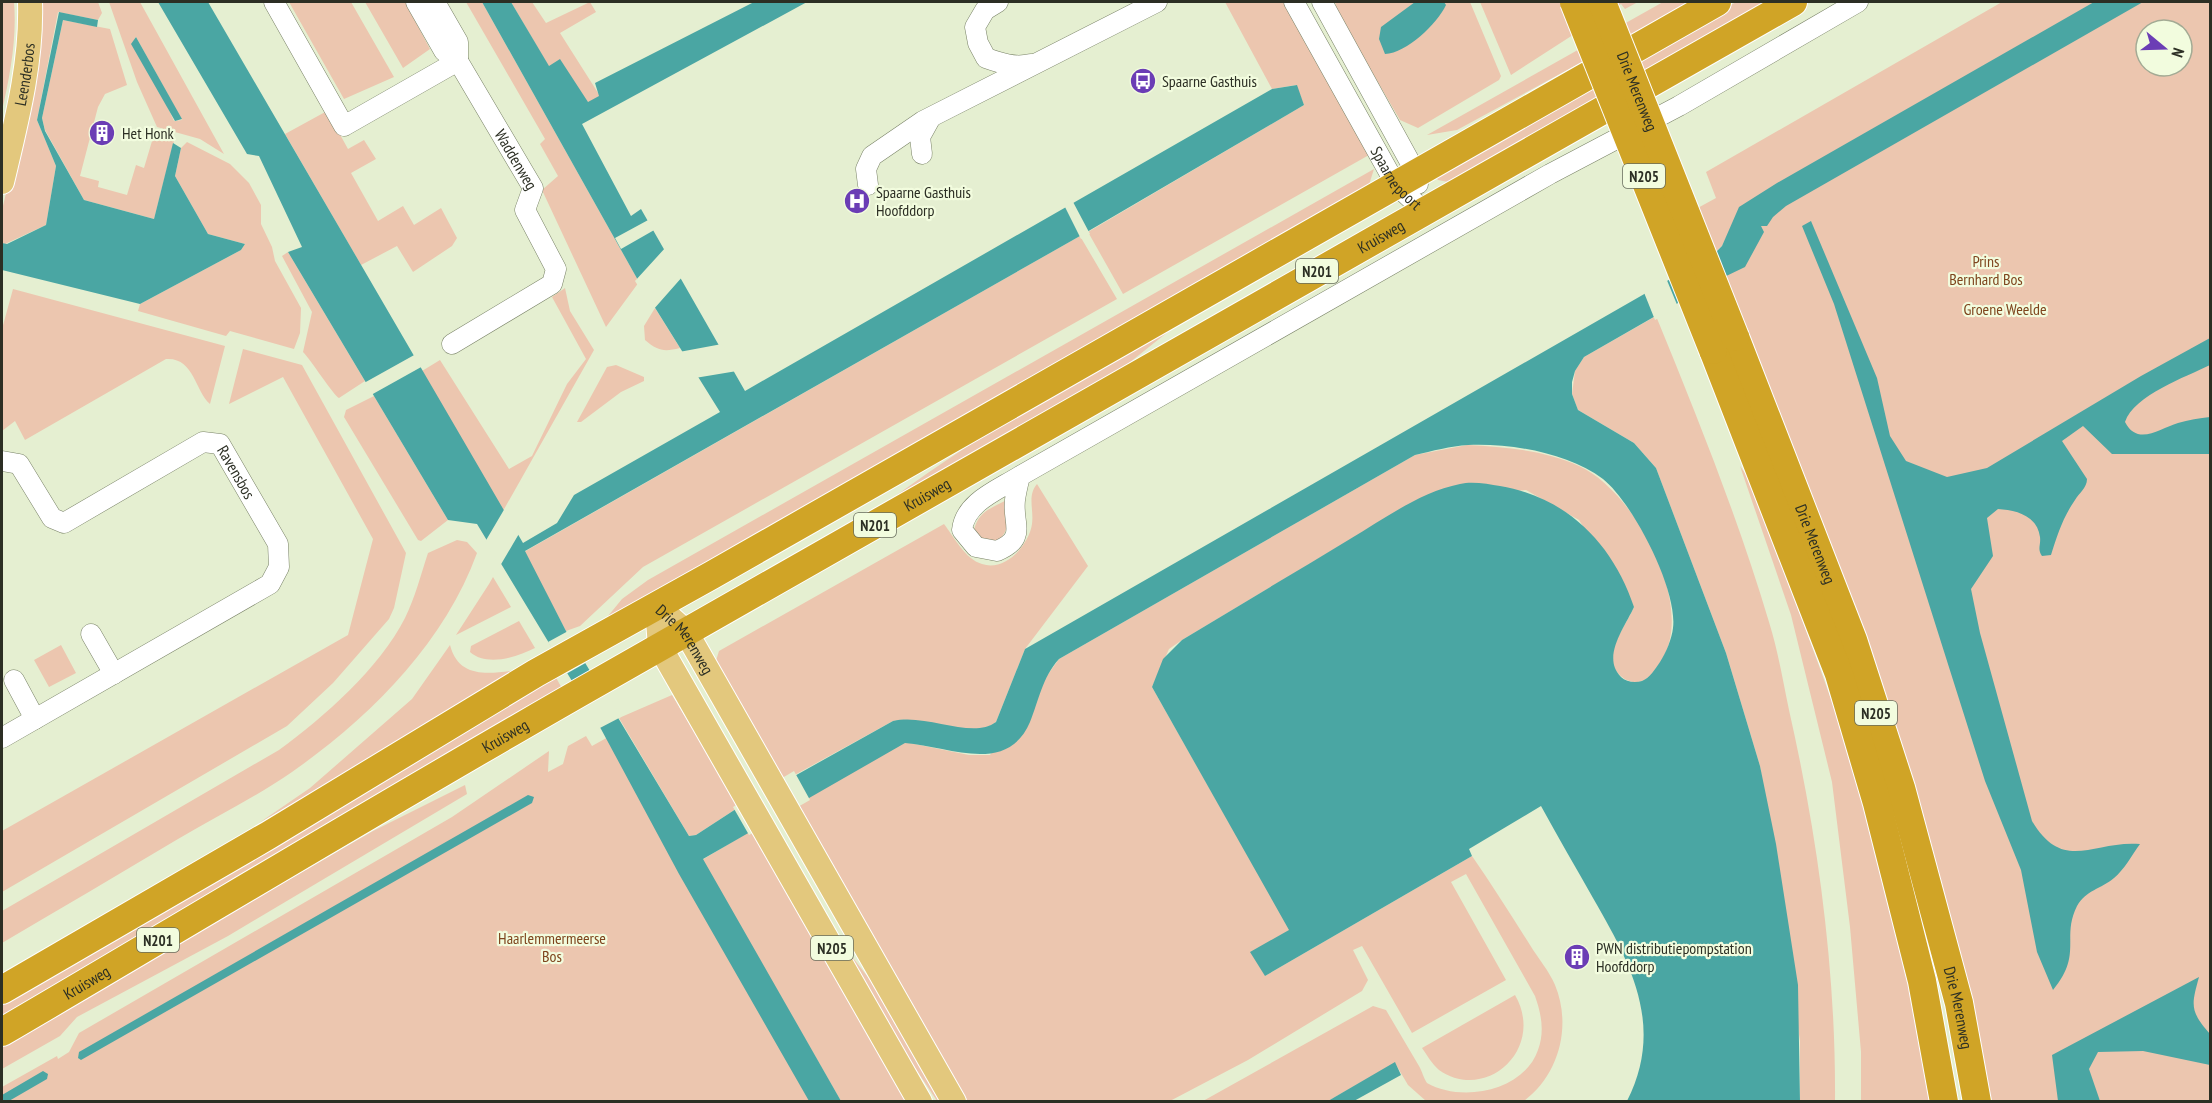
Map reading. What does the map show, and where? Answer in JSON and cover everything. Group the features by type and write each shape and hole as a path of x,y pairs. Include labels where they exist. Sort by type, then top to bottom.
{"highway":[{"name":"Drie Merenweg","path":"1574,2 1852,640 1901,788 1959,1002 1977,1101"},
{"name":"Drie Merenweg","path":"1602,2 1839,674 1877,803 1922,981 1944,1101"},
{"name":"N201","path":"2,990 269,835 536,673 1717,2"},
{"name":"Kruisweg","path":"2,1032 604,678 1423,210 1793,2"}],"main road":[{"name":"Leenderbos","path":"2,137 19,55 21,2"},
{"name":"Leenderbos","path":"2,182 27,62 31,33 30,2"},
{"name":"Drie Merenweg","path":"657,606 686,632 954,1101"},
{"name":"Drie Merenweg","path":"657,606 660,647 920,1101"}],"street":[{"path":"274,2 344,126 459,61"},
{"name":"Waddenweg","path":"416,2 444,51 459,61 533,188 525,210 556,269 552,284 452,344"},
{"name":"Waddenweg","path":"435,2 458,42 459,61"},
{"path":"998,2 985,10 975,27 978,43 986,58 1001,64 1023,66 1040,62"},
{"path":"868,185 866,169 877,151 930,119 1156,2"},
{"name":"Spaarnepoort","path":"1294,2 1353,104 1406,179"},
{"name":"Spaarnepoort","path":"1322,2 1423,210"},
{"name":"Kruisweg","path":"1020,476 1550,174 1679,106 1858,2"},
{"path":"922,154 920,137 930,119"},
{"name":"Ravensbos","path":"2,461 19,464 52,518 64,523 203,442 210,441 220,444 278,544 279,567 270,584 2,738"},
{"path":"91,634 114,674"},
{"path":"14,680 34,719"}],"green space":[{"path":"2,2 14,2 15,30 2,111"},
{"path":"37,2 98,2 102,13 98,20 58,12 37,120 56,166 46,225 5,244 2,243 2,210 12,168"},
{"path":"109,2 140,2 224,154 200,139 157,127 137,82","holes":["136,37 182,120 174,121"]},
{"path":"289,2 351,2 394,77 344,99"},
{"path":"365,2 405,2 430,49 403,68"},
{"path":"466,2 482,2 639,282 606,327 542,190 558,176 540,144 545,139"},
{"path":"511,2 532,2 546,23 590,2 596,12 560,33 600,96 588,103 560,60 549,67"},
{"path":"1225,2 1283,2 1369,155 1123,294 1088,232 1304,105 1296,85 1272,89"},
{"path":"1335,2 1470,2 1501,76 1499,80 1418,128 1400,120 1338,14"},
{"path":"1480,2 1638,2 1625,9 1621,4 1511,75"},
{"path":"1663,2 1692,2 1457,130 1427,135"},
{"path":"1736,2 1772,2 1448,182 1438,180 1433,172"},
{"name":"Groene Weelde","path":"2002,2 2210,2 2210,1101 1983,1101 1720,279 1729,232 1722,246 1714,253 1694,210 1716,198 1706,172"},
{"path":"63,20 110,29 127,85 105,94 98,107 80,176 99,181 98,187 127,195 136,165 144,168 155,131 175,137 154,219 84,200 45,130 42,118"},
{"path":"327,111 348,149 364,140 376,159 351,173 378,221 403,206 414,225 441,208 457,238 452,246 413,272 397,246 361,265 285,134"},
{"path":"187,142 230,164 249,183 261,205 261,224 272,247 275,261 301,308 300,333 294,349 230,331 226,336 138,311 140,304 241,250 245,244 208,234 175,176 181,148"},
{"path":"1374,169 1368,188 599,627 622,599 648,580"},
{"path":"1080,236 1117,299 643,567 580,626 566,631 524,552"},
{"path":"288,252 365,381 339,398 303,352 312,312 282,256"},
{"path":"565,288 570,311 594,350 503,511 422,371 440,360 509,469 532,456 567,384 586,359 552,297"},
{"path":"13,289 225,346 210,404 183,363 166,359 25,440 15,421 2,431 2,329"},
{"path":"655,308 680,348 661,350 645,340 644,326"},
{"path":"1656,316 1702,429 1730,506 1757,583 1778,655 1817,856 1829,954 1835,1101 1800,1101 1800,1041 1760,766 1726,653 1656,468 1634,443 1578,410 1572,394 1575,371 1584,357"},
{"path":"1179,323 1129,363 853,529 891,499 971,444 1053,394"},
{"path":"243,349 302,365 406,553 394,608 389,619 333,683 287,726 2,892 2,831 348,635 373,539 283,377 229,404"},
{"path":"616,365 644,377 644,381 621,392 581,422 577,422 607,367"},
{"path":"374,396 448,520 421,541 418,540 344,417 346,410"},
{"path":"1467,445 1524,450 1552,456 1579,466 1599,479 1619,498 1638,522 1665,579 1671,607 1671,634 1663,658 1646,679 1640,682 1628,681 1615,668 1613,650 1634,607 1579,520 1526,490 1415,501 1169,649 1152,687 1290,930 1265,976 1472,856 1555,985 1560,1001 1562,1033 1554,1064 1546,1078 1524,1101 1426,1101 1408,1085 1395,1063 1328,1101 1203,1101 1373,1006 1386,1010 1427,1083 1441,1089 1474,1092 1506,1084 1520,1075 1531,1064 1538,1050 1542,1029 1539,1009 1535,996 1466,874 1451,882 1506,980 1412,1033 1362,946 1353,950 1368,980 1362,991 1248,1060 1170,1101 963,1101 793,806 905,742 969,755 990,755 1059,659 1415,455"},
{"path":"1740,466 1747,476 1807,632 1861,790 1897,922 1934,1101 1861,1101 1861,1052 1850,927 1832,782 1791,615"},
{"path":"1037,484 1088,566 1025,649 996,722 985,727 960,729 919,721 893,721 780,783 714,667 719,651 944,524 960,547 976,561 991,565 1007,560 1021,548 1030,532 1032,493"},
{"path":"1007,500 1007,522 1002,537 998,541 983,540 974,530 979,519 986,511"},
{"path":"457,540 467,542 477,553 463,586 445,618 401,676 349,728 321,751 264,790 2,943 2,911 279,750 314,723 366,673 394,637 412,602 428,553"},
{"path":"493,577 511,607 456,635 489,584"},
{"path":"519,621 535,648 520,655 493,660 477,657 470,652 471,646"},
{"path":"61,645 76,673 49,687 34,660"},
{"path":"450,645 455,657 471,670 491,673 526,669 259,823 310,788 412,699"},
{"path":"553,672 565,694 2,1020 2,999"},
{"path":"672,695 739,807 696,835 689,836 619,718"},
{"name":"Haarlemmermeerse Bos","path":"586,736 592,746 610,736 817,1101 2,1102 2,1087 57,1056 58,1059 69,1052 79,1033 452,817 549,751 548,772 563,764 568,746"},
{"path":"465,785 467,794 228,936 77,1017 60,1036 2,1069 2,1046 373,831"},
{"path":"752,830 907,1101 841,1101 702,860"},
{"path":"832,931 882,995 944,1101 937,1101 888,1027"},
{"path":"1515,995 1523,1015 1523,1034 1517,1051 1506,1065 1492,1075 1475,1080 1457,1078 1439,1070 1422,1048"}],"water":[{"path":"158,2 208,2 523,543 557,523 574,495 720,412 639,282 482,2 511,2 549,66 560,59 588,102 599,96 595,83 754,2 807,2 582,124 631,216 641,209 745,391 1272,89 1297,85 1304,105 1080,236 525,551 566,631 689,836 696,835 739,807 893,721 920,720 975,728 986,727 996,722 1025,649 1714,254 1722,246 1739,207 1777,183 2094,2 2143,2 1786,206 1773,217 1767,226 1761,226 1764,232 1745,267 1584,357 1575,371 1572,394 1578,410 1634,443 1656,468 1726,653 1760,766 1776,844 1798,985 1800,1102 1627,1101 1638,1073 1643,1047 1643,1021 1639,996 1620,947 1541,806 1469,849 1472,856 1265,976 1250,952 1289,930 1152,687 1163,659 1182,640 1403,507 1445,488 1475,483 1524,492 1546,501 1584,527 1600,544 1614,563 1634,607 1614,651 1615,669 1621,677 1631,682 1645,680 1650,676 1666,650 1673,628 1673,612 1661,570 1640,527 1615,491 1603,479 1573,462 1538,451 1485,445 1455,446 1415,455 1059,659 1045,681 1030,722 1020,739 1007,748 992,753 975,754 905,743 703,859 841,1101 809,1101 679,874 601,729 477,524 448,520 288,252 302,247 259,156 247,154"},
{"path":"1415,2 1444,2 1446,5 1429,29 1412,43 1403,49 1385,54 1379,39 1381,27"},
{"path":"59,12 98,20 97,27 63,20 42,118 45,131 84,200 154,219 173,143 181,148 175,176 208,234 245,244 241,250 140,304 2,270 2,243 7,244 46,225 56,166 37,120"},
{"path":"136,37 182,119 175,121 131,44"},
{"path":"1811,221 1877,378 1890,436 1906,461 1947,477 1987,468 2141,376 2210,338 2210,365 2150,395 2130,412 2125,422 2130,429 2143,435 2182,422 2210,417 2210,454 2112,454 2083,426 2062,441 2087,482 2064,520 2051,555 2042,556 2040,537 2035,523 2024,515 1998,509 1987,518 1993,556 1971,589 1980,633 2032,821 2044,837 2068,851 2140,844 2118,875 2085,896 2077,906 2071,928 2070,956 2062,977 2053,990 2037,952 2021,870 1985,781 1834,304 1802,226"},
{"path":"528,795 534,797 532,803 81,1060 78,1058 79,1052"},
{"path":"2199,977 2194,1008 2210,1034 2210,1065 2143,1051 2098,1052 2089,1069 2100,1101 2058,1101 2052,1055"},
{"path":"1395,1062 1401,1075 1354,1101 1328,1101"},
{"path":"43,1071 48,1074 47,1079 9,1101 2,1101 2,1095"}],"pier":[{"path":"1072,200 1090,234 1081,239 1064,205"},
{"path":"650,219 656,229 621,249 615,238"},
{"path":"666,247 683,276 653,310 635,281"},
{"path":"1666,278 1678,307 1655,320 1643,290"},
{"path":"722,344 737,371 695,378 679,352"},
{"path":"416,354 423,366 371,395 364,383"},
{"path":"505,508 520,532 500,566 485,542"},
{"path":"570,630 589,661 566,674 548,642"},
{"path":"594,670 621,717 598,729 571,682"},
{"path":"794,771 810,800 749,835 733,807"}],"place":[{"name":"Spaarne Gasthuis","path":"1143,81"},
{"name":"Het Honk","path":"102,133"},
{"name":"Spaarne Gasthuis Hoofddorp","path":"857,201"},
{"name":"PWN distributiepompstation Hoofddorp","path":"1577,957"}],"park label":[{"name":"Prins Bernhard Bos","path":"1986,270"}]}
